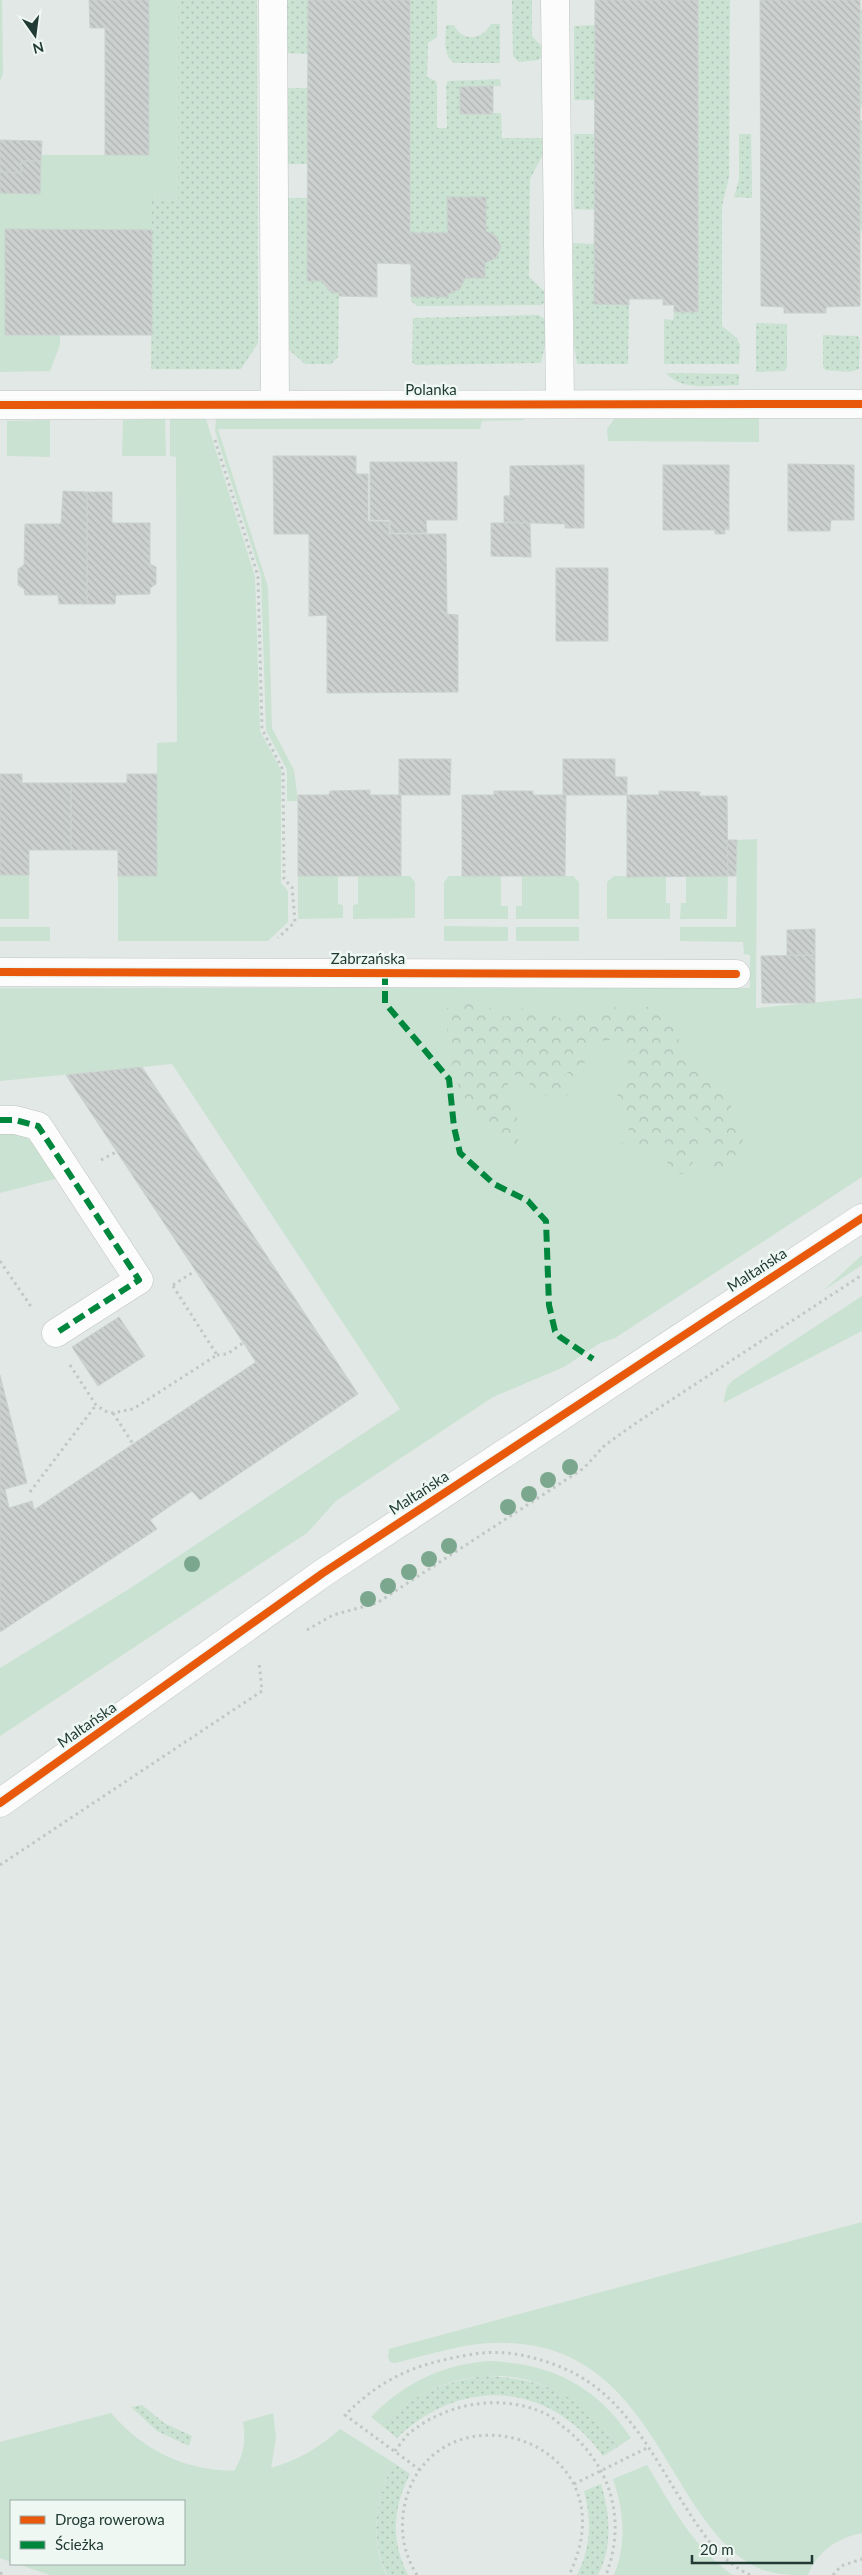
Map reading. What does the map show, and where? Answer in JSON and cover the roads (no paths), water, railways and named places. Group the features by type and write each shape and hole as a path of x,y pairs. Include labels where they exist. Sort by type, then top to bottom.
{"street":[{"path":"272,0 275,404"},
{"path":"555,0 560,403"},
{"name":"Polanka","path":"0,405 862,404"},
{"name":"Zabrzańska","path":"0,972 736,974"},
{"path":"0,1120 15,1120 38,1126 139,1280 56,1333"},
{"name":"Maltańska","path":"0,1803 316,1578 862,1218"}]}
